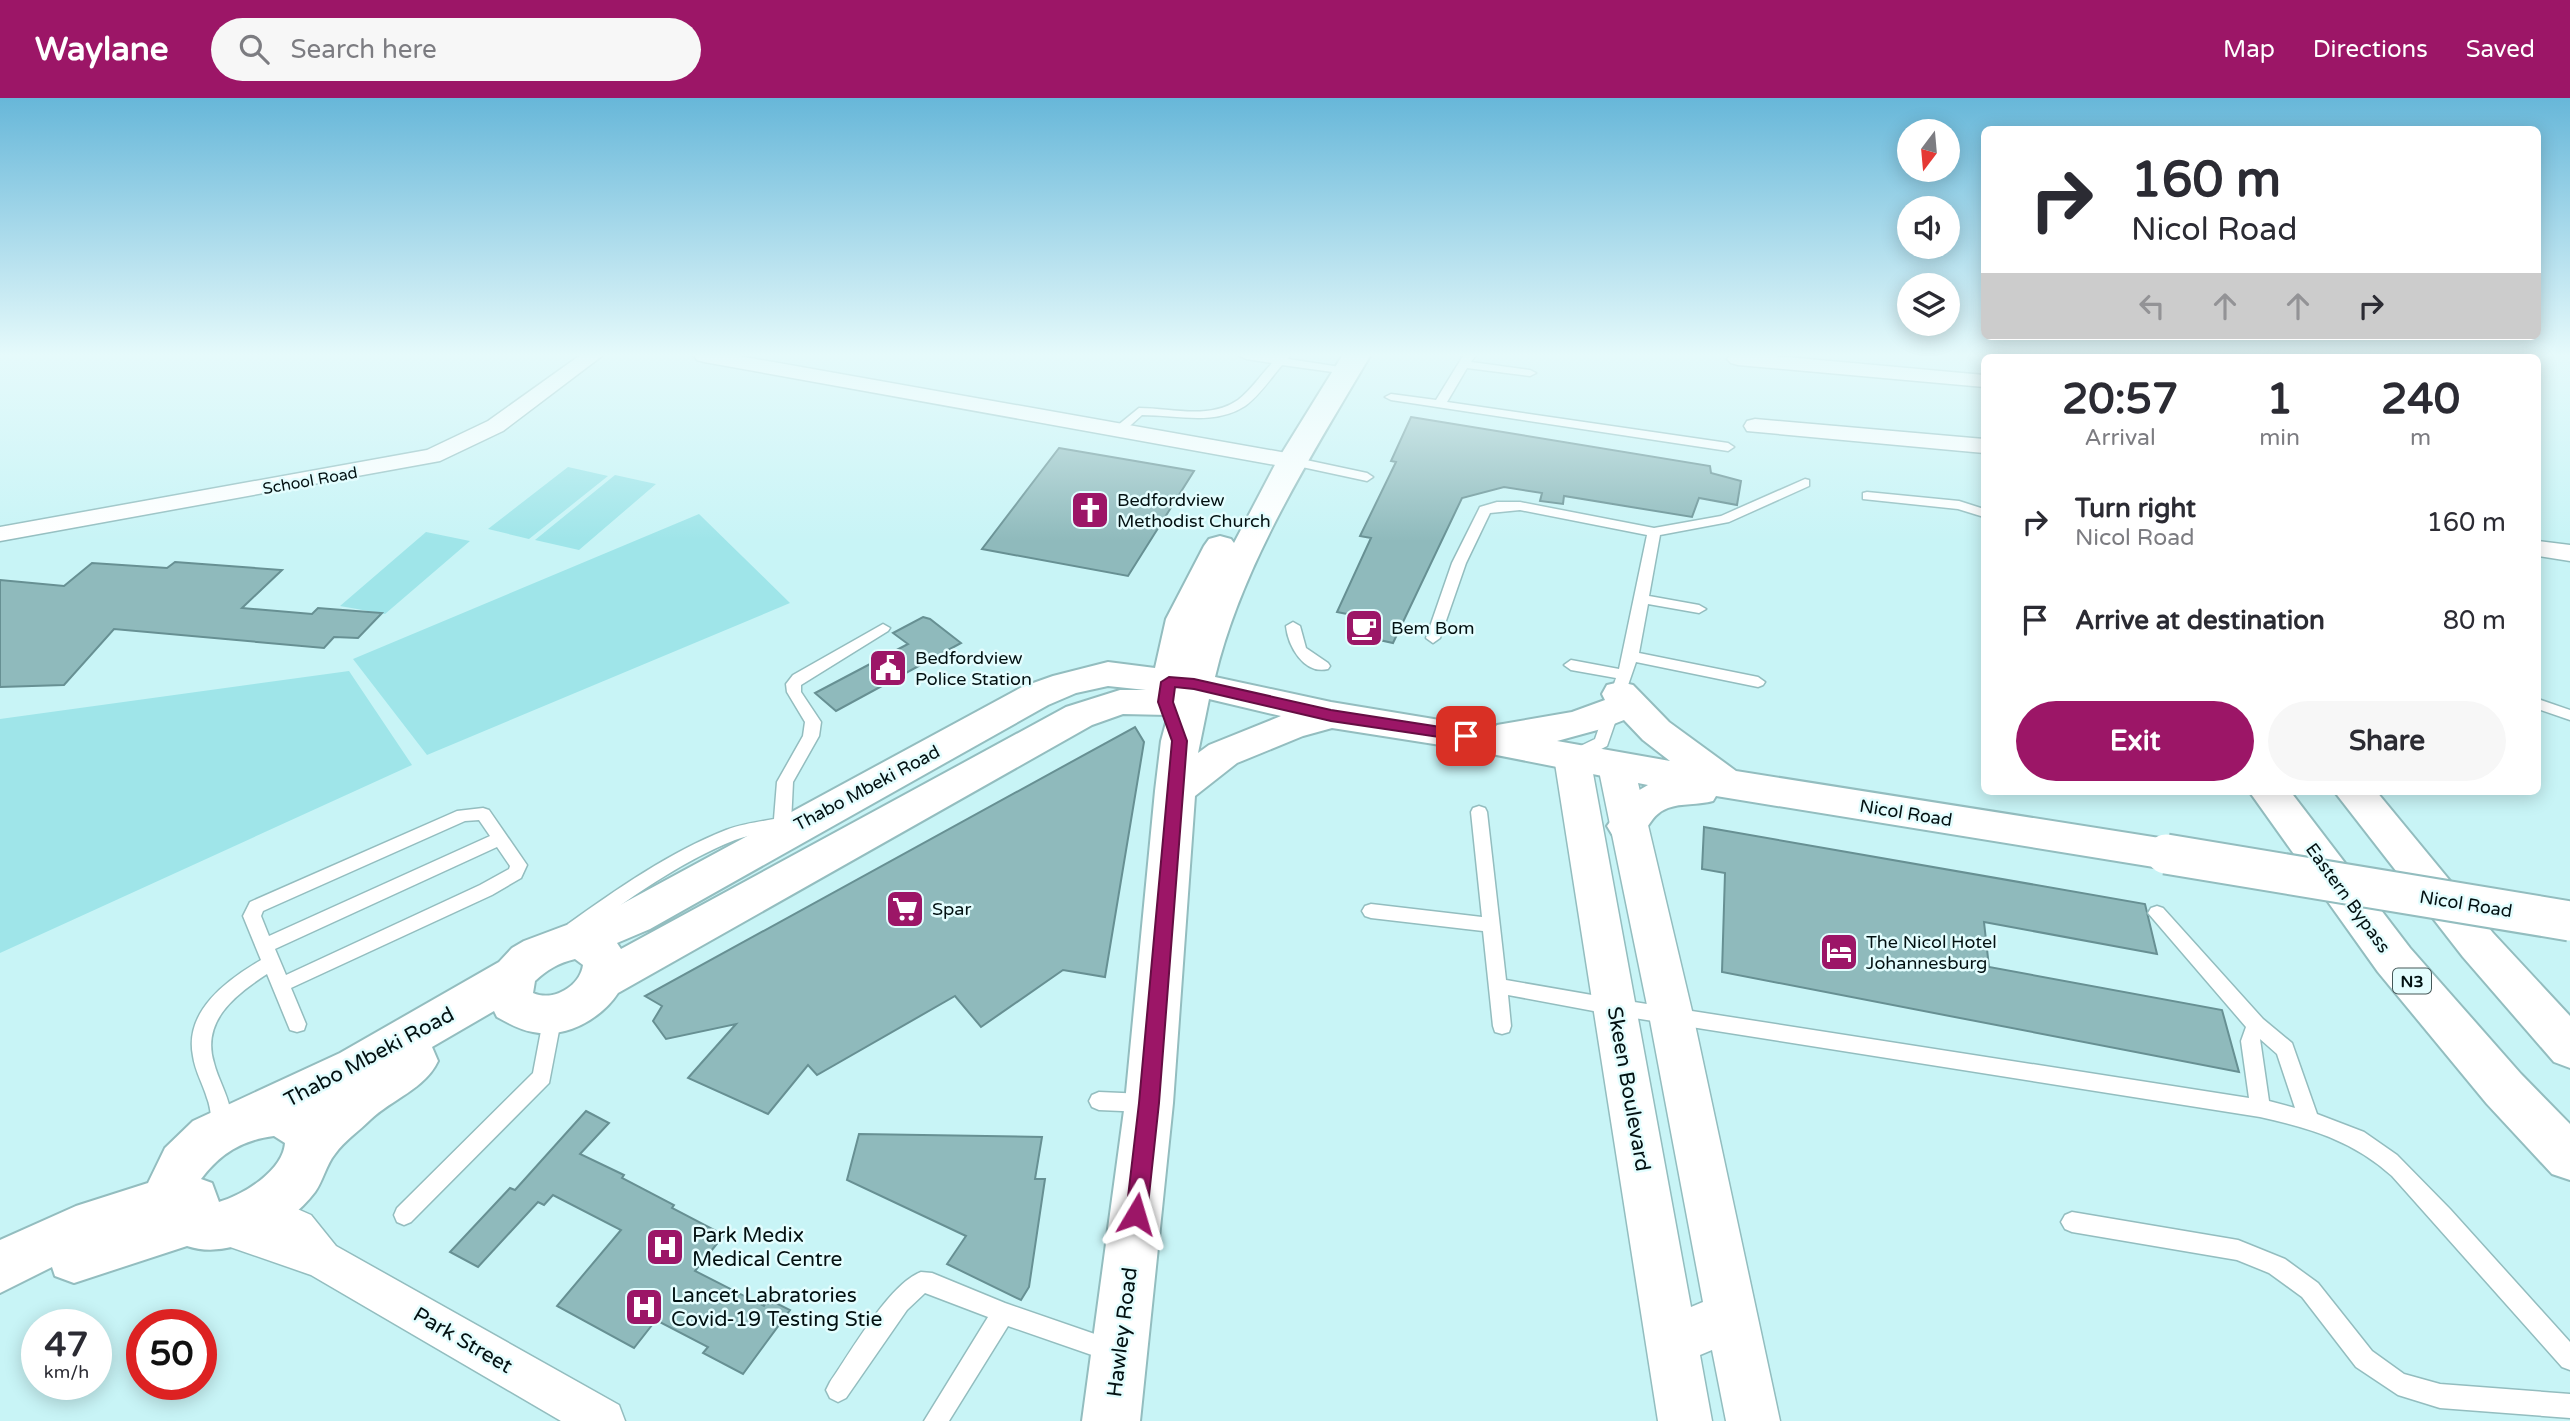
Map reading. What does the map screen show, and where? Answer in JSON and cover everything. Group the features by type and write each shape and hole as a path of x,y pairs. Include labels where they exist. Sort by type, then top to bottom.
{"main road":[{"path":"605,979 1101,706 1183,687 1183,619 1192,597 1307,418"},
{"name":"Thabo Mbeki Road","path":"567,943 635,917 794,823 1045,692 1108,674 1183,687"},
{"name":"Nicol Road","path":"1183,687 1244,696 1331,715 1466,736 1608,724 1739,786 2570,921"},
{"name":"Hawley Road","path":"1111,1421 1149,1103 1183,687"},
{"path":"1006,713 1035,740"},
{"path":"1175,791 1208,764 1234,748 1291,726 1331,715"},
{"path":"1466,736 1559,729 1590,722 1608,724 1676,748 1739,786"},
{"path":"1627,826 1643,803 1654,796 1739,786"},
{"name":"Eastern Bypass","path":"2272,795 2393,960 2504,1089 2570,1158"},
{"path":"2357,795 2478,945 2570,1048"},
{"path":"567,943 589,944 599,949 606,957 605,979 597,991 585,1002 527,998 532,956 567,943"},
{"name":"Thabo Mbeki Road","path":"2,1273 80,1216 225,1132 317,1088 404,1041 527,998"},
{"name":"Thabo Mbeki Road","path":"310,1144 358,1100 386,1079 527,998"},
{"path":"2,1273 71,1259 284,1193 300,1173 310,1152 309,1137 303,1125 290,1118 274,1115 225,1132 172,1183 209,1215"}],"street":[{"name":"School Road","path":"0,534 432,456 461,446 507,418"},
{"path":"1049,418 1280,459"},
{"path":"1755,426 1981,446"},
{"path":"2541,549 2570,553"},
{"path":"1608,724 1627,826 1671,1015 1753,1421"},
{"name":"Skeen Boulevard","path":"1608,724 1615,1007 1685,1421"},
{"name":"Park Street","path":"209,1215 322,1260 603,1421"},
{"path":"1671,1341 1731,1316"}],"lane":[{"path":"1118,430 1132,418"},
{"path":"1532,418 1728,447"},
{"path":"1280,459 1367,477"},
{"path":"1433,638 1459,563 1485,510 1497,506 1520,506 1654,532 1724,519 1805,483"},
{"path":"1867,496 1959,505 1981,512"},
{"path":"1608,724 1631,656 1654,532"},
{"path":"1641,599 1699,609"},
{"path":"1293,626 1294,638 1305,659 1323,666"},
{"path":"794,823 785,782 811,736 813,722 794,692 793,684 798,678 883,628"},
{"path":"1631,656 1758,682"},
{"path":"1572,665 1608,724"},
{"path":"2541,705 2570,715"},
{"path":"1479,812 1502,1026"},
{"path":"281,985 502,882 515,873 519,865 483,814 463,815 256,907 252,916 297,1024"},
{"path":"225,1132 201,1046 204,1026 212,1011 228,992 268,955 501,838"},
{"path":"1371,911 1491,925"},
{"path":"2157,913 2256,1025 2285,1049 2309,1119"},
{"path":"1498,986 1615,1007 2260,1108 2309,1119 2341,1130 2371,1147 2396,1166 2570,1359"},
{"path":"404,1215 542,1077 527,998"},
{"path":"2256,1025 2250,1041 2260,1108"},
{"path":"1099,1101 1149,1103"},
{"path":"2073,1222 2238,1250 2277,1266 2310,1290 2364,1359 2398,1384 2440,1396 2570,1406"},
{"path":"838,1391 899,1302 921,1282 932,1283 1003,1313 1120,1354"},
{"path":"936,1421 1003,1313"}],"shaded area":[{"path":"568,467 608,476 529,539 488,529"},
{"path":"615,475 656,484 579,550 535,540"},
{"path":"699,514 790,603 427,755 353,659"},
{"path":"426,532 470,541 385,614 340,606"},
{"path":"349,671 412,765 0,953 0,719"}],"building":[{"path":"1411,418 1416,418 1710,466 1711,473 1741,481 1737,505 1699,498 1692,517 1564,496 1563,504 1540,501 1542,493 1504,487 1462,498 1393,643 1348,633 1357,616 1337,612 1371,538 1360,536 1396,462 1391,461"},
{"name":"Bedfordview Methodist Church","path":"1059,448 1194,471 1128,576 982,549"},
{"path":"175,562 282,570 242,608 312,614 318,608 382,613 358,638 334,637 324,648 114,629 64,685 0,687 0,580 64,586 92,563 167,568"},
{"name":"Bedfordview Police Station","path":"923,617 930,619 961,643 836,711 815,693 908,644 893,633"},
{"path":"1135,727 1144,742 1105,977 1063,970 981,1027 955,996 817,1075 808,1065 768,1114 688,1078 736,1024 666,1039 653,1021 662,1006 645,996"},
{"name":"The Nicol Hotel Johannesburg","path":"1704,827 2145,904 2157,954 1984,922 1989,967 2222,1010 2239,1072 1722,972 1725,873 1702,869"},
{"path":"586,1111 609,1123 580,1154 624,1175 622,1178 724,1235 695,1271 764,1306 768,1299 790,1310 743,1374 703,1353 708,1347 656,1320 634,1348 557,1306 621,1230 553,1195 544,1205 538,1202 478,1267 450,1252 510,1188 515,1190"},
{"path":"859,1134 1042,1137 1035,1179 1045,1179 1029,1287 1021,1300 947,1264 966,1236 847,1180"}],"place":[{"name":"Bedfordview Methodist Church","path":"1090,510"},
{"name":"Bem Bom","path":"1364,628"},
{"name":"Bedfordview Police Station","path":"888,668"},
{"name":"Spar","path":"905,909"},
{"name":"The Nicol Hotel Johannesburg","path":"1839,952"},
{"name":"Park Medix Medical Centre","path":"665,1247"},
{"name":"Lancet Labratories Covid-19 Testing Stie","path":"644,1307"}],"route":[{"path":"1136,1214 1149,1103 1180,741 1166,702 1169,682 1194,684 1331,715 1466,736"}]}
